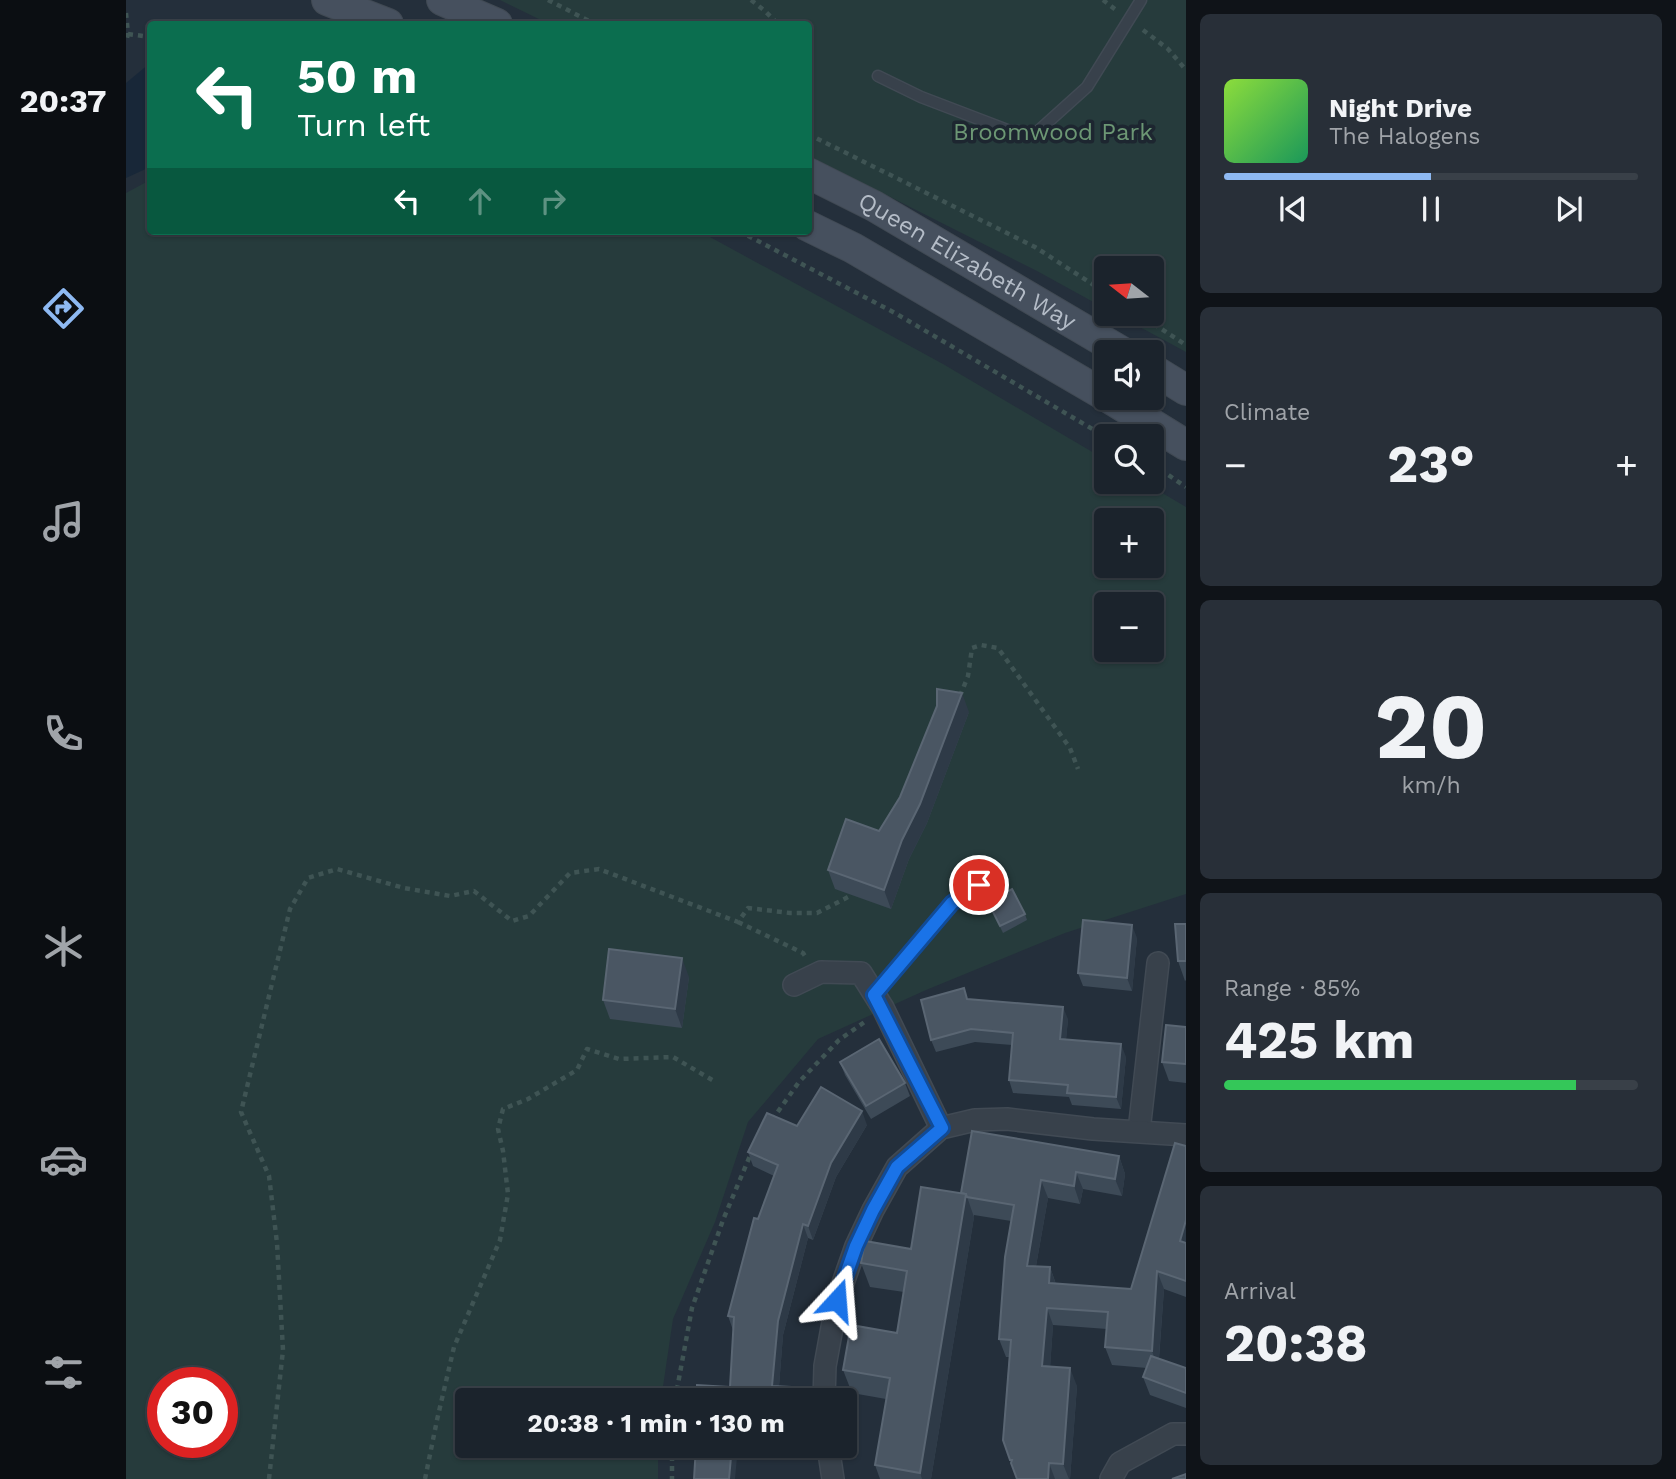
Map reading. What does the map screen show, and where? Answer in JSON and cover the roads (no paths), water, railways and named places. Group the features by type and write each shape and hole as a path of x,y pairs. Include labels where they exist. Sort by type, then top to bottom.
{"street":[{"path":"327,0 380,21"},
{"path":"442,0 490,21"},
{"name":"Queen Elizabeth Way","path":"812,175 874,206 1102,340"},
{"name":"Queen Elizabeth Way","path":"812,228 853,248 1094,389"},
{"path":"1164,376 1186,390"},
{"name":"Queen Elizabeth Way","path":"1128,410 1186,445"},
{"path":"1139,1131 1158,963"},
{"path":"794,985 821,972 861,973 942,1128"},
{"path":"824,1388 825,1366 837,1300 856,1246 897,1167 942,1128 975,1121 1007,1119 1093,1129 1186,1135"},
{"path":"1111,1479 1120,1463 1172,1434 1186,1434"},
{"path":"830,1458 833,1479"}],"lane":[{"path":"878,76 921,97 1010,131 1037,132 1087,87 1141,0"},
{"path":"878,1002 952,903 979,885"}],"water":[{"path":"147,66 147,168 126,178 126,83"}],"park label":[{"name":"Broomwood Park","path":"1053,132"}]}
